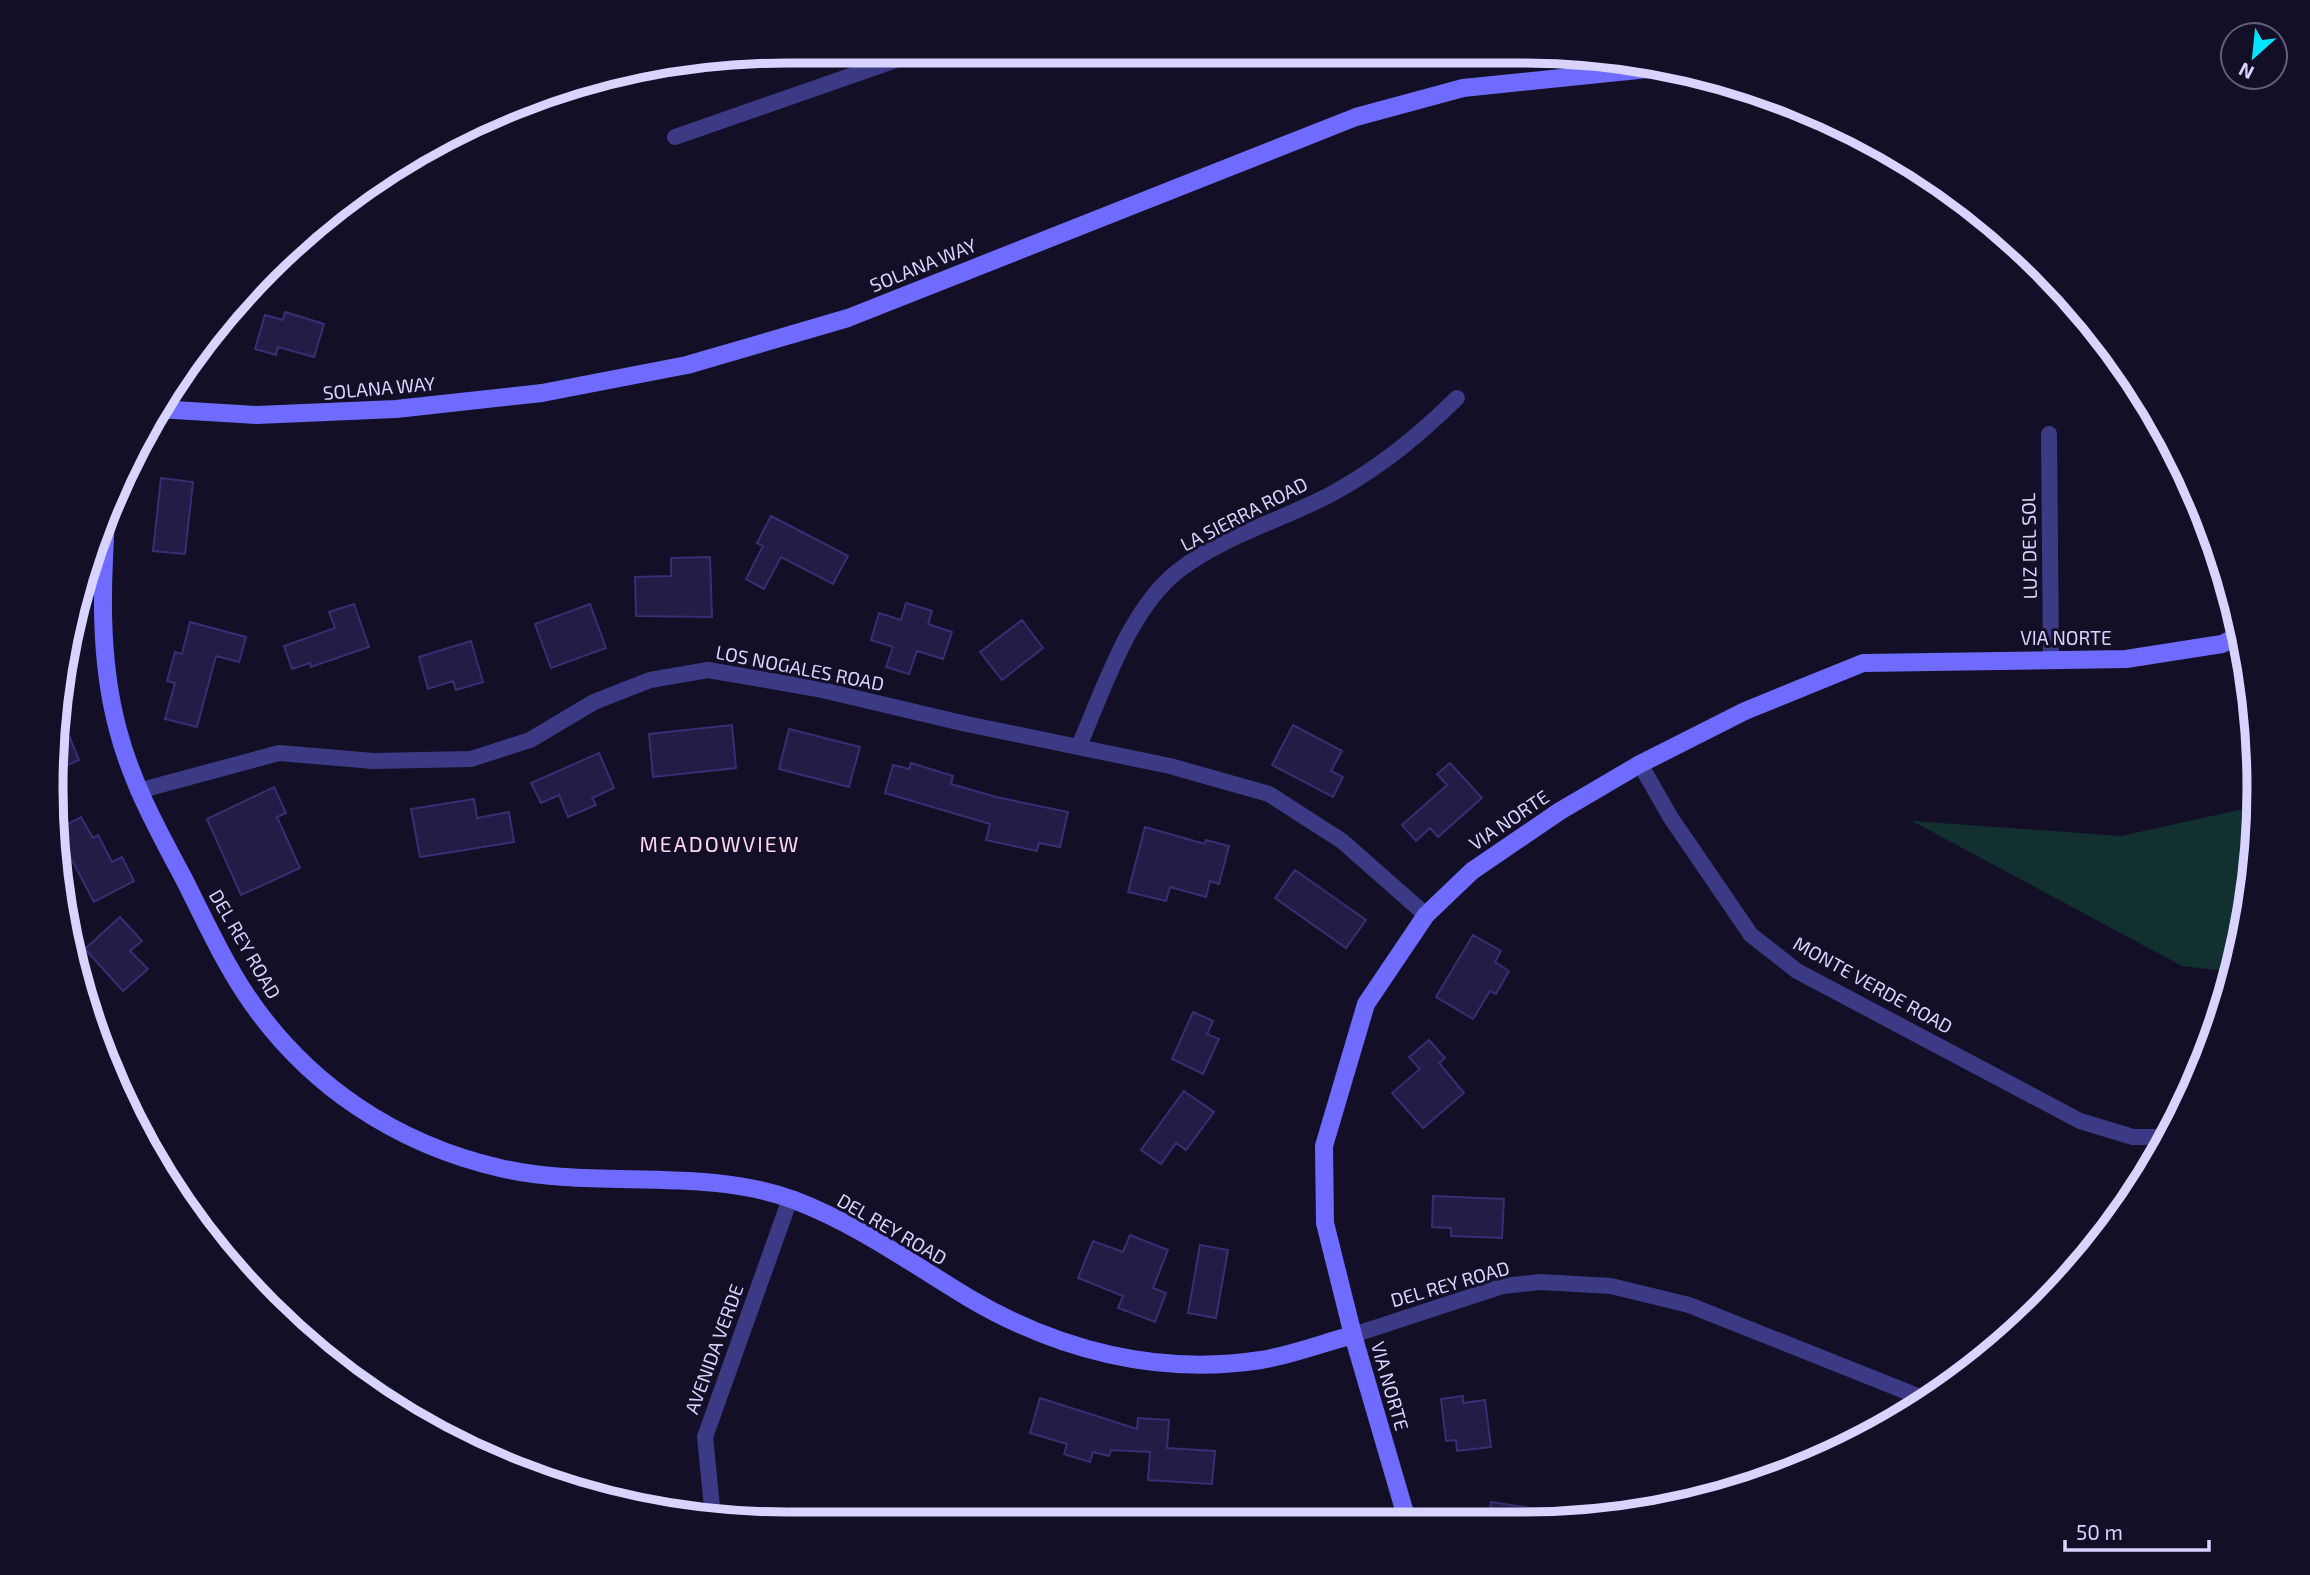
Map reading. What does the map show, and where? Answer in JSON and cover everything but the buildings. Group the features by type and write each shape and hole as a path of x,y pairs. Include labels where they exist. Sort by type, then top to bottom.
{"street":[{"path":"675,137 888,63"},
{"name":"SOLANA WAY","path":"169,411 257,415 396,409 542,393 687,365 848,318 1356,117 1463,88 1629,71"},
{"name":"LA SIERRA ROAD","path":"1079,747 1120,651 1145,608 1176,572 1214,548 1335,492 1408,445 1457,398"},
{"name":"LUZ DEL SOL","path":"2049,434 2051,659"},
{"name":"DEL REY ROAD","path":"104,548 103,637 117,728 138,791 246,995 289,1050 338,1095 386,1126 448,1154 504,1169 589,1178 688,1182 790,1199 862,1232 1028,1330 1073,1347 1118,1357 1185,1366 1262,1360 1353,1335 1503,1286 1541,1282 1611,1286 1689,1305 1916,1396"},
{"name":"VIA NORTE","path":"1405,1512 1353,1335 1325,1223 1324,1146 1366,1004 1426,915 1472,871 1560,811 1640,764 1745,711 1863,663 2126,659 2222,644 2231,639"},
{"name":"LOS NOGALES ROAD","path":"138,791 279,753 373,761 471,759 530,740 594,702 650,680 708,670 818,689 1170,766 1269,794 1342,841 1426,915"},
{"name":"MONTE VERDE ROAD","path":"1640,764 1671,818 1751,934 1797,971 2080,1121 2133,1137 2157,1137"},
{"name":"AVENIDA VERDE","path":"712,1508 705,1437 790,1199"}],"green space":[{"path":"2246,808 2241,882 2223,971 2182,966 1912,821 2121,836"},
{"path":"308,1330 443,1425 385,1390"}],"district":[{"name":"MEADOWVIEW","path":"720,845"}]}
